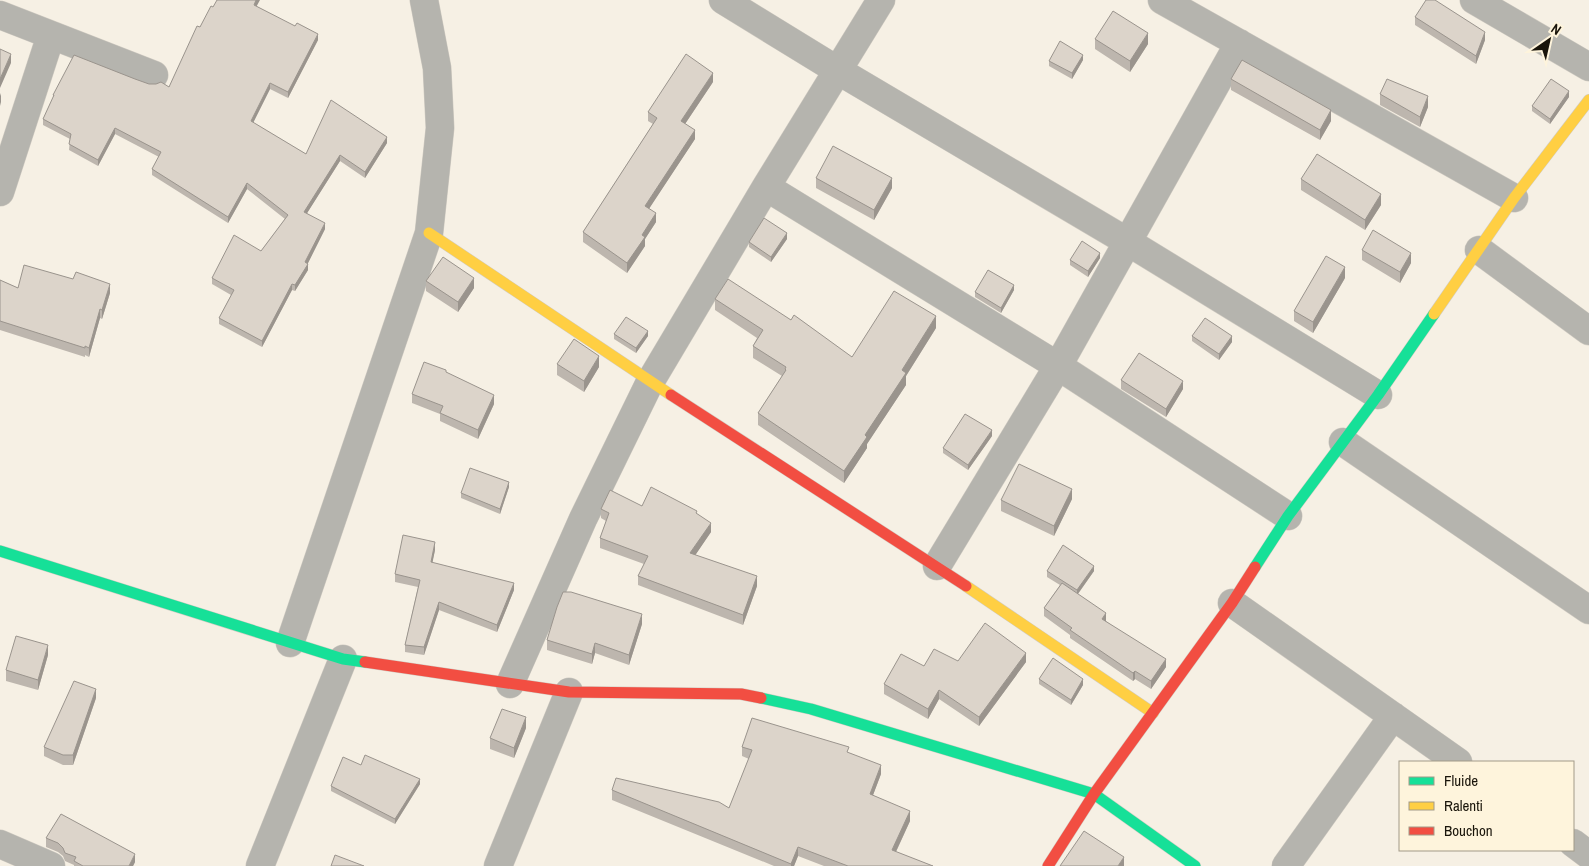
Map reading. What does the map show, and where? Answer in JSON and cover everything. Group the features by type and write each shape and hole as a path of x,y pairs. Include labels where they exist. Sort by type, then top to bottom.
{"street":[{"path":"290,643 429,233 440,128 437,68 424,0"},
{"path":"723,0 837,70 1128,242 1378,395"},
{"path":"510,684 583,519 650,382 766,187 881,0"},
{"path":"1162,0 1514,198"},
{"path":"1474,0 1589,67"},
{"path":"0,15 154,75"},
{"path":"0,192 51,35"},
{"path":"937,566 1058,366 1239,43"},
{"path":"1048,866 1094,794 1232,603 1288,516 1378,395 1514,198 1589,100"},
{"path":"766,187 1058,366 1288,516"},
{"path":"429,233 650,382 937,566 1153,713"},
{"path":"1479,250 1589,331"},
{"path":"1343,442 1589,610"},
{"path":"0,551 342,659 569,692 741,694 811,709 1094,794 1195,866"},
{"path":"1232,603 1457,761"},
{"path":"260,866 342,659"},
{"path":"498,866 569,692"},
{"path":"1286,866 1393,716"},
{"path":"0,844 52,866"},
{"path":"1574,844 1589,854"}],"building":[{"path":"217,0 256,0 254,5 295,26 297,23 318,34 288,92 270,83 251,121 306,154 331,100 387,137 365,172 340,155 304,212 325,223 305,262 308,264 295,285 292,284 262,341 219,318 234,290 212,278 234,235 261,251 288,215 247,183 228,217 152,169 161,152 115,128 98,160 69,144 71,134 43,119 74,55 149,84 161,82 169,87 197,26 200,27 211,6 213,7"},
{"path":"1426,0 1435,0 1485,32 1476,56 1415,17"},
{"path":"1113,11 1148,33 1130,61 1095,39"},
{"path":"1060,41 1083,55 1072,73 1049,61"},
{"path":"0,49 11,54 0,79"},
{"path":"686,54 713,73 681,121 695,130 645,206 656,213 642,235 645,237 627,263 583,232 657,118 648,112"},
{"path":"1242,60 1331,110 1320,130 1231,79"},
{"path":"1387,79 1428,96 1420,117 1380,94"},
{"path":"1551,79 1569,91 1550,119 1532,106"},
{"path":"833,146 892,178 874,210 816,178"},
{"path":"1317,154 1381,194 1365,220 1301,179"},
{"path":"764,218 787,233 771,257 749,242"},
{"path":"1373,230 1411,253 1400,272 1362,250"},
{"path":"1082,241 1100,253 1088,271 1070,260"},
{"path":"1326,256 1345,267 1313,322 1294,311"},
{"path":"443,257 474,278 458,302 426,281"},
{"path":"24,265 73,279 76,272 110,284 102,310 100,309 89,348 0,321 0,280 18,288"},
{"path":"988,270 1014,285 1001,308 975,292"},
{"path":"728,279 791,320 794,315 852,357 894,291 936,316 902,370 906,373 865,435 867,437 844,471 758,413 786,370 786,367 753,346 763,330 715,299"},
{"path":"626,317 648,331 636,348 614,334"},
{"path":"1205,318 1232,336 1219,354 1192,336"},
{"path":"574,339 599,356 584,381 557,364"},
{"path":"1139,353 1183,381 1166,409 1121,380"},
{"path":"424,362 446,370 446,372 494,395 478,430 440,413 443,406 412,394"},
{"path":"965,414 992,430 968,465 943,448"},
{"path":"1019,464 1072,489 1054,526 1001,500"},
{"path":"470,468 509,482 500,509 461,493"},
{"path":"651,487 697,511 696,513 711,523 690,553 757,576 743,615 638,576 648,556 600,538 609,513 601,509 610,490 642,506"},
{"path":"403,535 435,542 431,562 514,583 497,625 439,602 424,647 405,645 420,580 395,574"},
{"path":"1063,545 1094,566 1077,590 1047,571"},
{"path":"1062,583 1106,613 1102,619 1166,659 1151,681 1135,671 1133,673 1070,630 1072,628 1044,608"},
{"path":"563,592 571,592 642,614 629,655 595,643 592,654 547,640"},
{"path":"985,623 1026,653 979,717 939,690 928,709 884,684 901,654 924,666 934,649 958,661"},
{"path":"16,636 48,645 38,680 6,670"},
{"path":"1053,658 1083,679 1071,700 1039,679"},
{"path":"74,681 96,689 73,755 63,755 44,747"},
{"path":"502,709 526,717 514,748 490,738"},
{"path":"752,718 849,747 847,752 881,765 870,794 910,811 892,850 933,866 848,866 798,847 791,864 612,790 616,778 719,802 729,808 752,750 742,747"},
{"path":"365,755 420,779 395,819 331,786 343,757 361,765"},
{"path":"61,814 135,854 129,866 83,866 74,861 76,857 65,853 58,843 46,838"},
{"path":"1084,831 1124,857 1118,866 1060,866"},
{"path":"335,855 364,866 331,866"}],"traffic: fast":[{"path":"1255,567 1288,516 1378,395 1434,314"},
{"path":"0,551 343,659 365,662"},
{"path":"761,698 811,709 1094,794 1195,866"}],"traffic: slow":[{"path":"1434,314 1514,198 1589,100"},
{"path":"429,233 671,395"},
{"path":"966,586 1153,713"}],"traffic: jam":[{"path":"671,395 966,586"},
{"path":"1048,866 1094,794 1232,603 1255,567"},
{"path":"365,662 569,692 741,694 761,698"}]}
